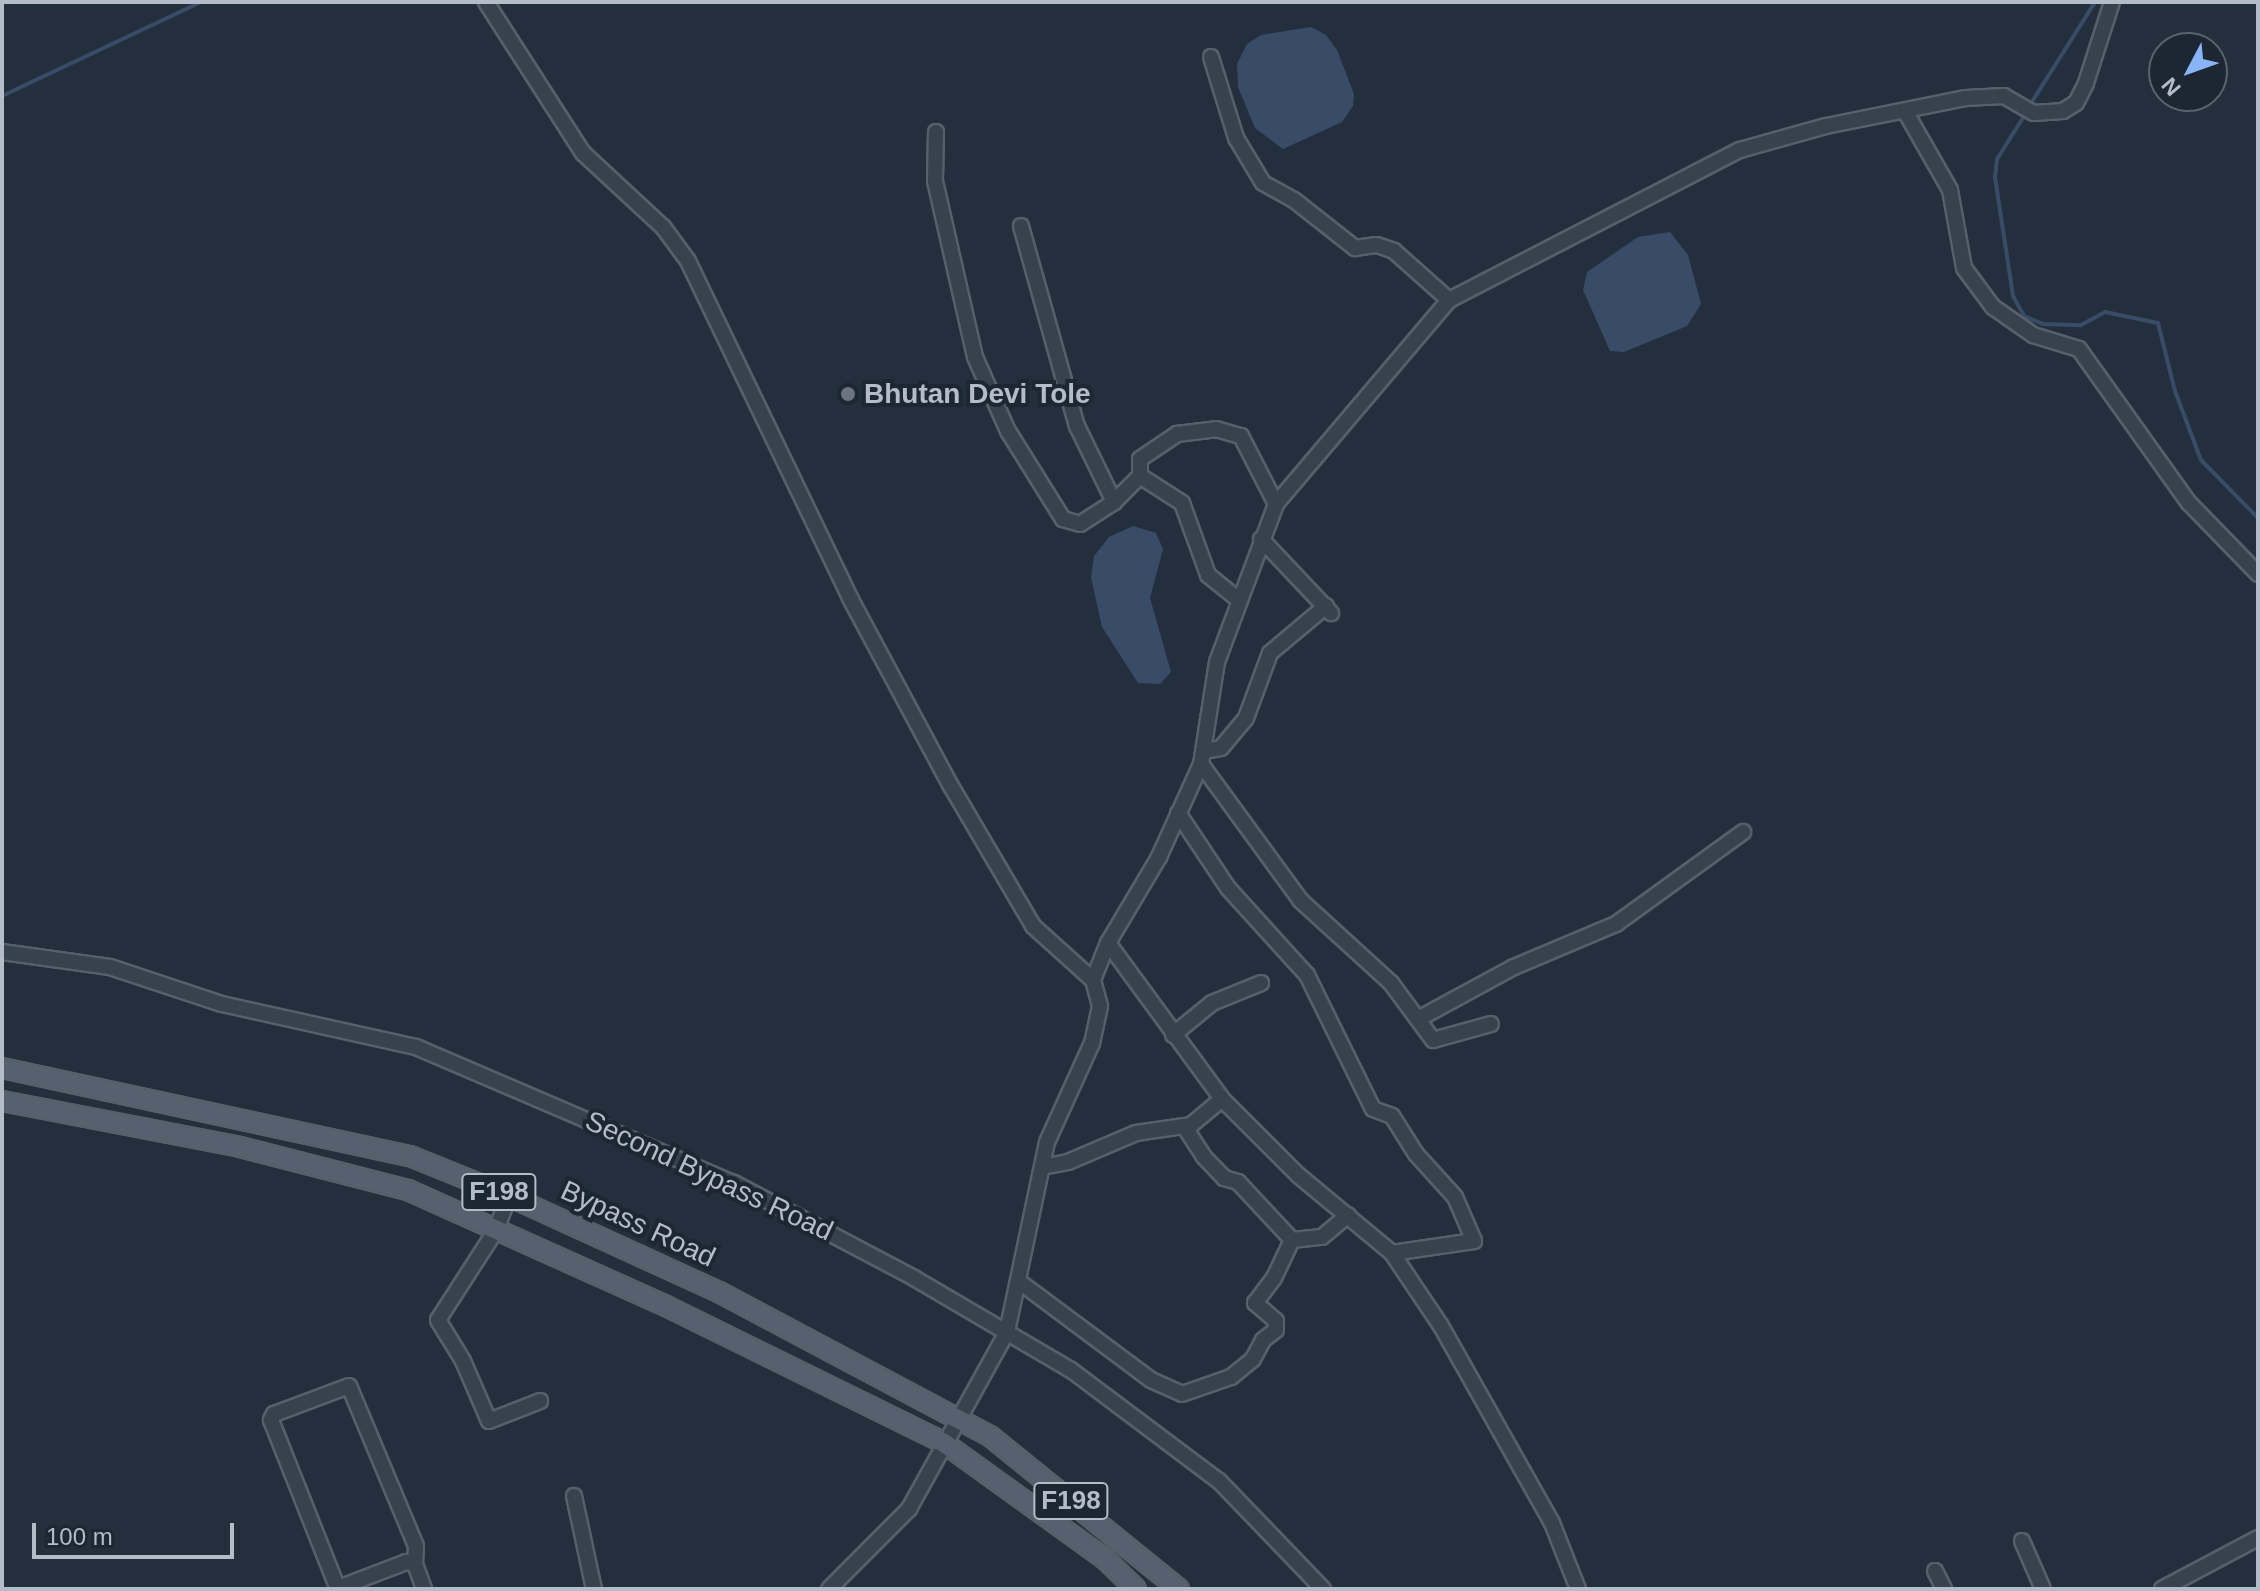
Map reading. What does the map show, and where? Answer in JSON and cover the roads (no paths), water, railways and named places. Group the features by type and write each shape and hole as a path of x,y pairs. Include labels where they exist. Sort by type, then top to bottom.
{"main road":[{"name":"Bypass Road","path":"2,1068 410,1156 509,1196 692,1279 990,1436 1179,1589"},
{"path":"31,1106 34,1073"},
{"name":"F198","path":"2,1101 240,1147 408,1190 666,1306 944,1443 1105,1559 1136,1589"}],"street":[{"path":"486,2 583,153 663,227 688,261 850,598 951,786 1033,926 1093,980 1100,1006 1092,1043 1053,1129 1042,1167 1021,1283 1007,1332 909,1509 829,1589"},
{"path":"1093,980 1108,943 1159,857 1202,757 1217,662 1276,504 1449,300 1740,150 1905,111 2004,96 2034,113 2063,111 2076,103 2112,2"},
{"path":"1211,57 1236,138 1263,183 1294,200 1355,248 1377,245 1394,251 1449,300"},
{"path":"1905,111 1950,190 1964,268 1993,307 2033,335 2079,349 2189,503 2258,574"},
{"path":"936,132 935,181 975,357 1008,431 1063,519 1080,524 1114,502 1140,476 1140,459 1177,434 1216,429 1241,436 1276,504"},
{"path":"1021,226 1077,426 1114,502"},
{"path":"1140,476 1182,503 1208,575 1239,600"},
{"path":"1202,757 1221,748 1246,718 1270,653 1328,610 1261,539"},
{"path":"1202,757 1300,900 1391,983 1420,1018 1433,1040 1442,1041 1491,1024"},
{"path":"1178,813 1228,888 1307,975 1373,1109 1392,1116 1416,1154 1455,1197 1474,1241 1392,1253"},
{"path":"1420,1018 1514,967 1616,924 1743,832"},
{"path":"1108,943 1222,1099 1298,1175 1392,1253 1441,1326 1538,1496 1578,1589"},
{"name":"Second Bypass Road","path":"2,952 110,967 222,1004 416,1047 482,1071 734,1183 1071,1370 1219,1481 1323,1589"},
{"path":"1173,1035 1212,1003 1261,983"},
{"path":"1042,1167 1068,1162 1136,1133 1184,1126 1222,1099"},
{"path":"1184,1126 1204,1157 1224,1178 1238,1182 1292,1240"},
{"path":"509,1196 496,1230 438,1320 463,1361 489,1421 540,1401"},
{"path":"1292,1240 1322,1237 1348,1215"},
{"path":"1021,1283 1151,1380 1182,1394 1231,1377 1253,1359 1263,1340 1276,1330 1276,1321 1255,1303 1274,1278 1292,1240"},
{"path":"415,1564 406,1562 341,1587 336,1584 271,1420 274,1414 349,1386 416,1546 415,1564 424,1589"},
{"path":"574,1496 594,1589"},
{"path":"2162,1589 2258,1538"},
{"path":"2022,1541 2043,1589"},
{"path":"1935,1571 1944,1589"}],"water":[{"path":"1311,27 1326,35 1337,50 1354,94 1353,106 1342,122 1283,149 1255,128 1238,87 1237,64 1247,44 1261,35"},
{"path":"1670,232 1688,255 1701,304 1687,326 1624,352 1610,351 1583,290 1587,272 1638,237"},
{"path":"1133,526 1156,533 1163,549 1150,598 1171,672 1160,684 1138,683 1102,627 1091,577 1094,556 1109,537"}],"waterway":[{"path":"2,96 201,2"},
{"path":"2030,105 2095,2"},
{"path":"2026,113 1997,159 1995,177 2013,296 2024,316 2043,324 2081,325 2105,312 2158,323 2175,391 2201,460 2258,518"}],"place":[{"name":"Bhutan Devi Tole","path":"848,394"}]}
